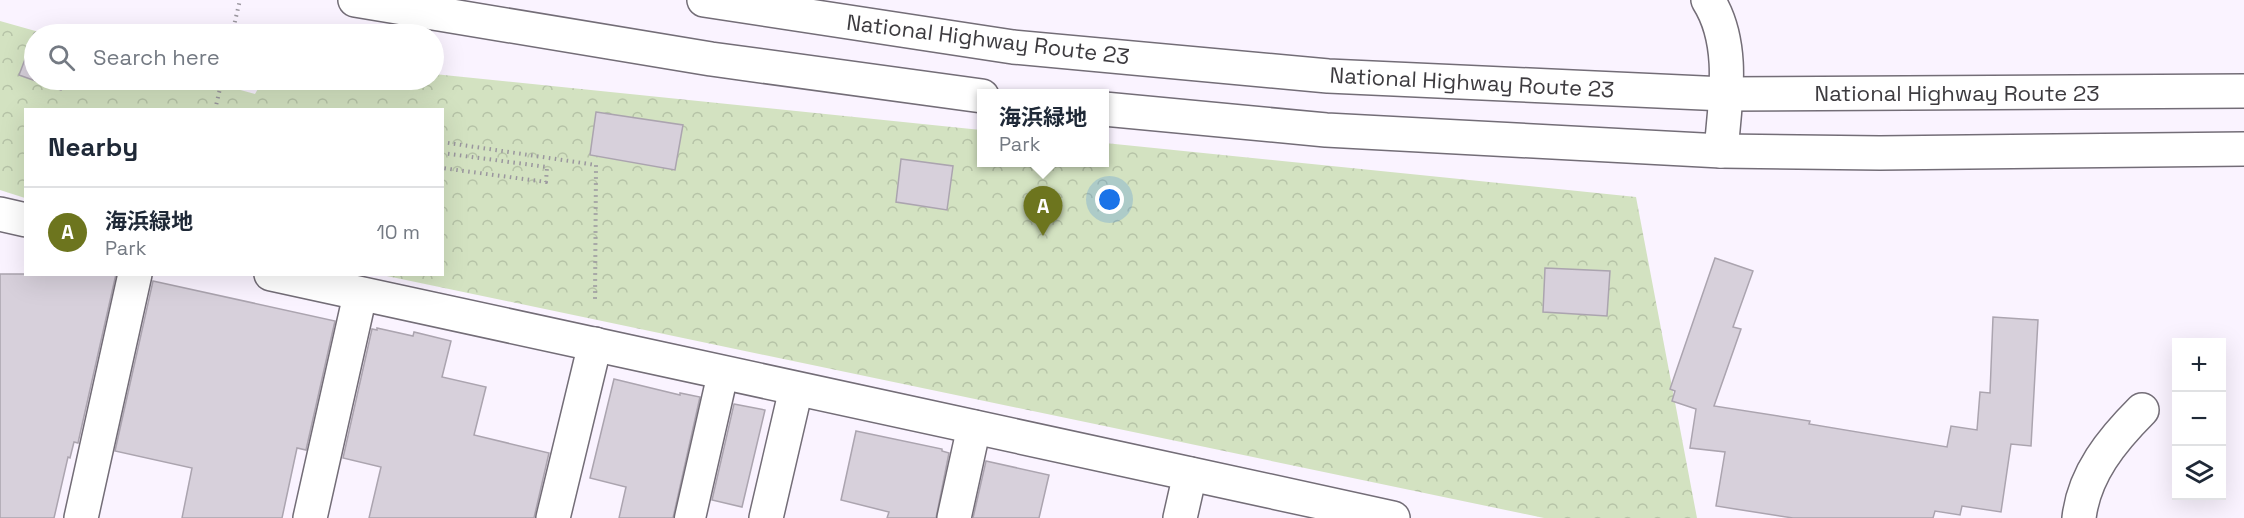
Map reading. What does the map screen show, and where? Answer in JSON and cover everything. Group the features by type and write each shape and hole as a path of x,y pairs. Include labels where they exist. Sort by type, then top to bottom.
{"main road":[{"path":"355,0 711,59 977,95"},
{"name":"National Highway Route 23","path":"704,0 1013,47 1340,76 1725,94 2244,91"},
{"path":"1708,0 1725,40 1725,94 1720,151"},
{"path":"1109,109 1326,130 1720,151 1880,153 2244,149"},
{"path":"0,214 24,219"},
{"path":"81,518 135,276"},
{"path":"279,276 1389,518"},
{"path":"310,518 360,295"},
{"path":"553,518 595,344"},
{"path":"766,518 796,389"},
{"path":"2079,518 2087,484 2102,456 2123,429 2142,410"},
{"path":"954,518 974,427"},
{"path":"1180,518 1190,474"}],"lane":[{"path":"690,518 723,373"}],"path":[{"path":"234,24 240,0"},
{"path":"215,108 220,90"},
{"path":"444,142 596,165 595,344"},
{"path":"444,153 547,167 546,182 444,168"}],"green space":[{"path":"0,21 24,28 24,90 240,90 255,94 257,90 444,90 444,75 977,130 977,167 1109,167 1109,143 1636,197 1697,518 1544,518 387,276 444,276 444,108 24,108 24,198 0,190"}],"building":[{"path":"24,62 24,77 19,75"},
{"path":"596,112 683,125 675,170 590,155"},
{"path":"901,159 953,166 947,210 896,202"},
{"path":"1715,258 1753,271 1733,327 1741,329 1714,406 1810,421 1809,424 1947,447 1951,426 1977,430 1980,392 1990,393 1993,317 2038,320 2031,446 2011,444 2001,512 1962,506 1960,515 1935,511 1933,518 1793,518 1716,506 1725,452 1690,448 1696,409 1672,401 1675,391 1670,389"},
{"path":"1545,268 1610,271 1607,316 1543,312"},
{"path":"0,274 116,276 78,443 74,442 70,458 68,457 54,518 0,518"},
{"path":"153,281 335,321 306,450 297,448 282,518 182,518 192,468 115,451"},
{"path":"377,328 413,336 414,332 451,341 442,377 486,387 474,435 549,453 534,518 369,518 381,467 343,458 372,329 377,330"},
{"path":"614,379 680,395 680,393 700,397 673,518 619,518 626,487 590,478"},
{"path":"734,404 765,410 742,507 712,500"},
{"path":"856,431 942,449 949,453 936,518 887,518 889,512 841,500"},
{"path":"986,461 1049,475 1039,518 973,518"}],"place":[{"name":"海浜緑地","path":"1043,236"}]}
